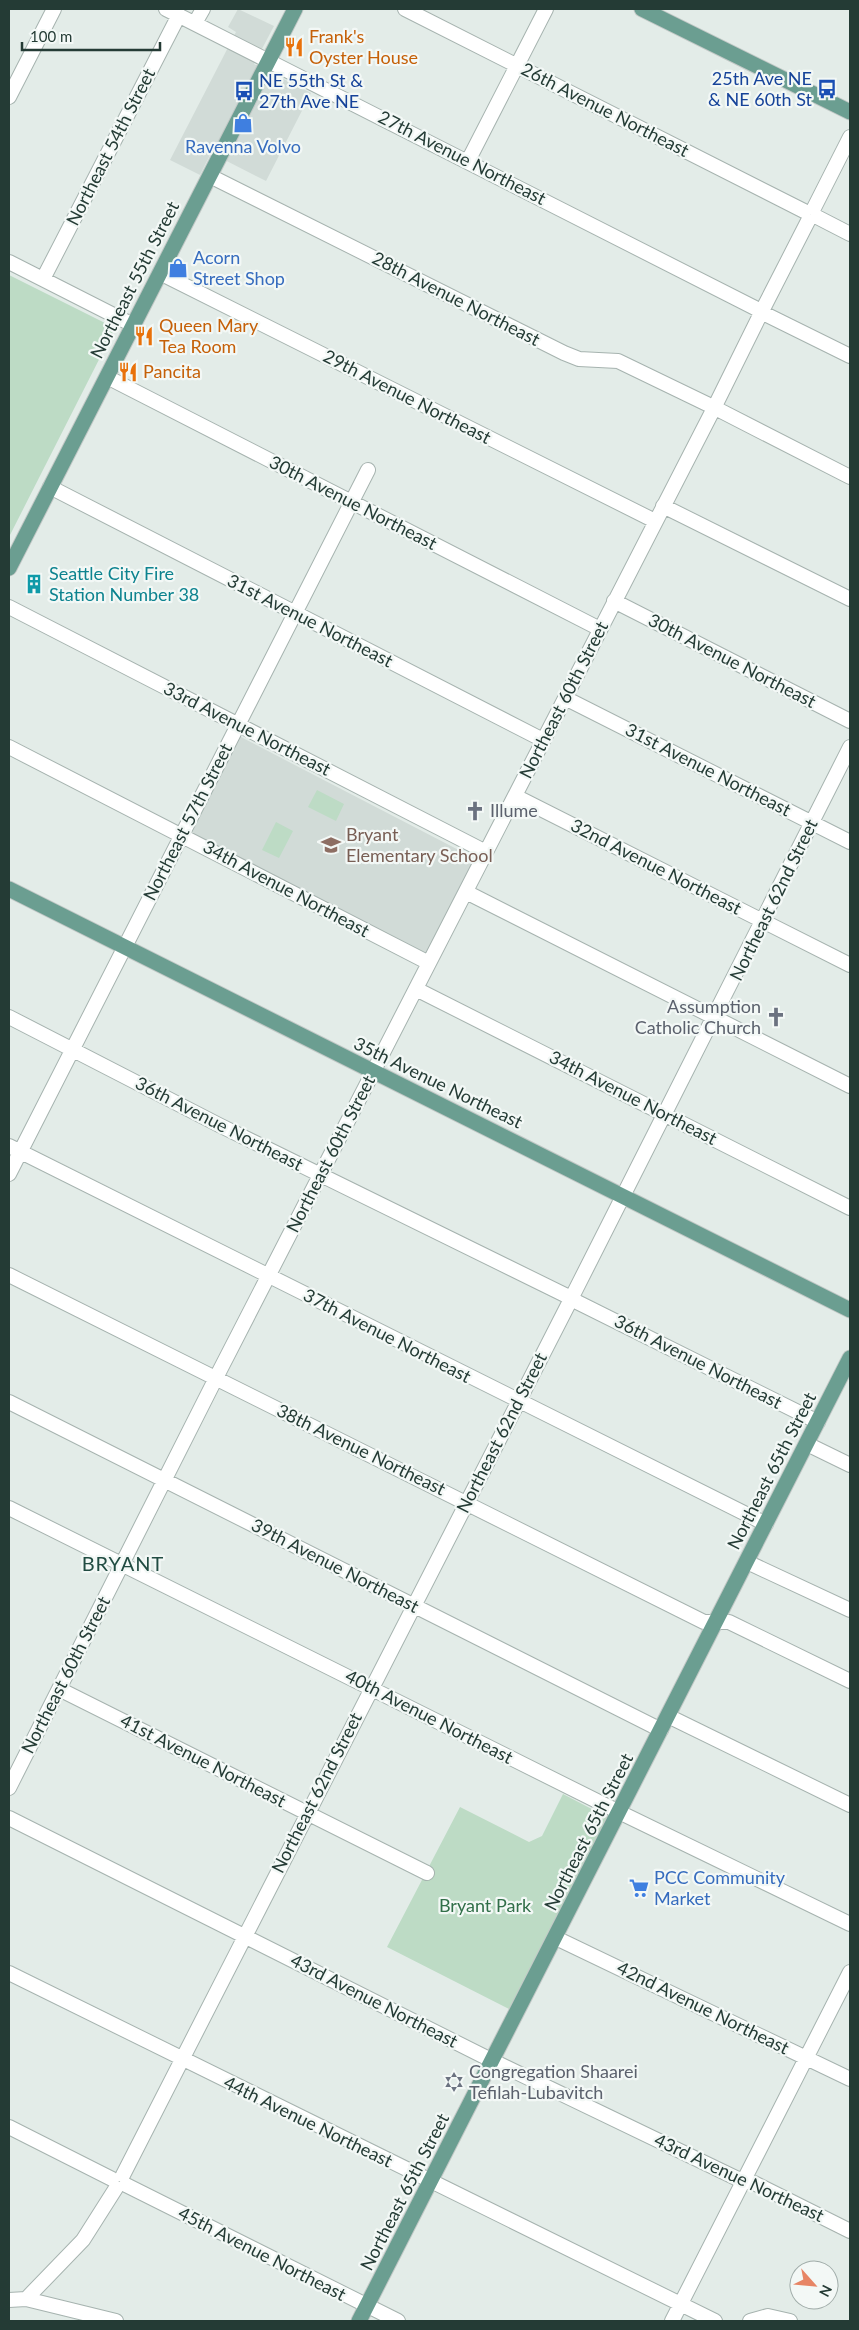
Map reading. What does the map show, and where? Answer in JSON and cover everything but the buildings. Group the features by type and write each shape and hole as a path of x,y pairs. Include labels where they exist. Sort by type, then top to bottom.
{"main road":[{"name":"Northeast 55th Street","path":"9,568 296,9"},
{"path":"642,9 850,112"},
{"name":"35th Avenue Northeast","path":"9,889 850,1310"},
{"name":"Northeast 65th Street","path":"359,2321 556,1938 850,1358"}],"street":[{"path":"9,97 54,9"},
{"path":"195,23 203,9"},
{"name":"26th Avenue Northeast","path":"405,9 850,234"},
{"path":"468,161 546,9"},
{"name":"27th Avenue Northeast","path":"172,12 850,356"},
{"name":"Northeast 54th Street","path":"43,279 172,12"},
{"name":"Northeast 60th Street","path":"9,1788 268,1276 714,408 850,138"},
{"name":"28th Avenue Northeast","path":"210,176 564,353 579,359 618,361 850,476"},
{"path":"9,262 133,325"},
{"name":"29th Avenue Northeast","path":"160,273 655,521"},
{"name":"30th Avenue Northeast","path":"107,377 600,629"},
{"name":"Northeast 57th Street","path":"9,1174 15,1149 73,1049 368,470"},
{"name":"31st Avenue Northeast","path":"50,487 543,740"},
{"path":"663,506 850,599"},
{"name":"30th Avenue Northeast","path":"614,601 850,721"},
{"name":"33rd Avenue Northeast","path":"9,607 486,852"},
{"name":"31st Avenue Northeast","path":"565,698 850,842"},
{"name":"34th Avenue Northeast","path":"9,747 429,963"},
{"name":"Northeast 62nd Street","path":"26,2299 83,2240 119,2182 624,1197 850,747"},
{"name":"32nd Avenue Northeast","path":"515,796 850,965"},
{"path":"466,892 850,1086"},
{"name":"34th Avenue Northeast","path":"416,989 666,1113 850,1208"},
{"name":"36th Avenue Northeast","path":"9,1017 321,1175 818,1422"},
{"name":"37th Avenue Northeast","path":"15,1149 518,1402 766,1524"},
{"name":"38th Avenue Northeast","path":"9,1275 704,1622 729,1622 850,1681"},
{"name":"39th Avenue Northeast","path":"9,1402 414,1605 665,1723 850,1805"},
{"path":"807,1444 850,1465"},
{"name":"40th Avenue Northeast","path":"9,1508 619,1812 850,1924"},
{"path":"747,1562 850,1610"},
{"name":"41st Avenue Northeast","path":"59,1689 427,1873"},
{"name":"43rd Avenue Northeast","path":"9,1818 493,2061 850,2231"},
{"name":"42nd Avenue Northeast","path":"556,1938 850,2079"},
{"path":"672,2321 808,2059 850,1972"},
{"name":"44th Avenue Northeast","path":"9,1973 430,2183 715,2321"},
{"name":"45th Avenue Northeast","path":"9,2127 398,2321"},
{"path":"9,2300 26,2299 116,2321"},
{"path":"750,2321 768,2316 790,2321"}],"shaded area":[{"name":"Ravenna Volvo","path":"238,9 274,26 254,64 311,93 266,181 211,153 200,175 170,160 236,32 228,27"},
{"name":"Bryant Elementary School","path":"237,735 476,859 427,956 187,831"}],"green space":[{"path":"9,275 115,328 9,537"},
{"path":"317,790 344,804 336,821 308,807"},
{"path":"276,822 293,831 279,858 262,850"},
{"name":"Bryant Park","path":"563,1794 607,1817 509,2009 387,1947 460,1807 529,1842 542,1836"}],"place":[{"name":"Frank's Oyster House","path":"294,47"},
{"name":"25th Ave NE & NE 60th St","path":"827,89"},
{"name":"NE 55th St & 27th Ave NE","path":"244,91"},
{"name":"Ravenna Volvo","path":"243,123"},
{"name":"Acorn Street Shop","path":"178,268"},
{"name":"Queen Mary Tea Room","path":"144,336"},
{"name":"Pancita","path":"128,372"},
{"name":"Seattle City Fire Station Number 38","path":"34,584"},
{"name":"Illume","path":"475,811"},
{"name":"Bryant Elementary School","path":"331,845"},
{"name":"Assumption Catholic Church","path":"776,1017"},
{"name":"PCC Community Market","path":"639,1888"},
{"name":"Congregation Shaarei Tefilah-Lubavitch","path":"454,2082"}],"district":[{"name":"BRYANT","path":"123,1564"}]}
